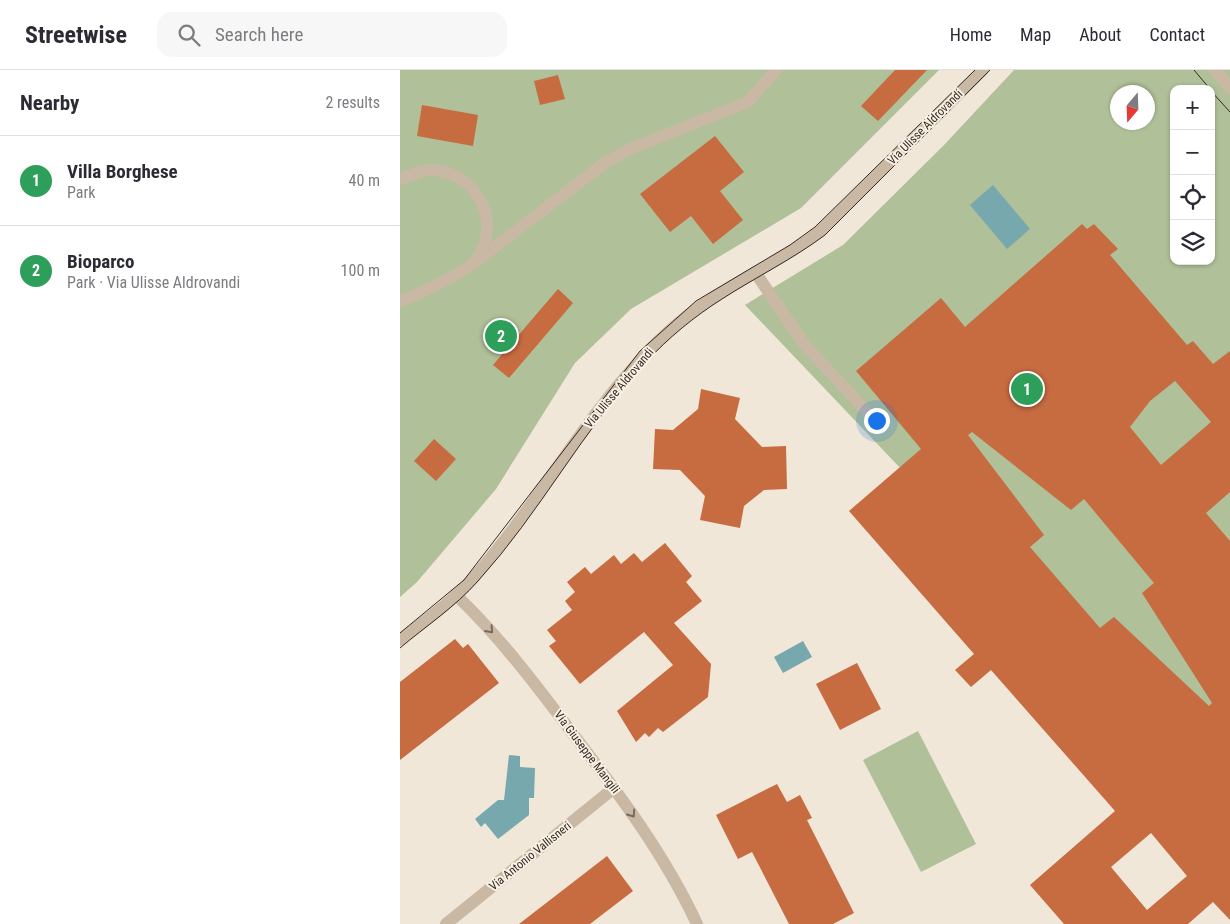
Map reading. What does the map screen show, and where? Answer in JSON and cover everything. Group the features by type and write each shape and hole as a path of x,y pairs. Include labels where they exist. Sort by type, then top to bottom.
{"street":[{"path":"400,301 431,287 474,262 606,162 630,150 748,102 776,70"},
{"name":"Via Ulisse Aldrovandi","path":"400,640 456,594 480,570 558,469 604,404 644,356 694,310 799,247 823,229 983,70"},
{"path":"1215,70 1230,88"},
{"path":"400,179 431,170 459,178 474,188 481,199 488,222 483,243 474,262"},
{"path":"755,272 804,344 868,414"},
{"name":"Via Giuseppe Mangili","path":"456,594 518,662 614,788 662,860 696,924"},
{"name":"Via Antonio Vallisneri","path":"446,924 614,788"}],"green space":[{"path":"400,70 939,70 801,208 631,309 575,363 496,489 417,582 400,597"},
{"path":"1014,70 1230,70 1230,848 904,472 745,305 843,245 944,145"},
{"path":"918,731 976,844 921,872 863,760"}],"water":[{"path":"993,185 1030,229 1007,249 970,205"},
{"path":"803,641 812,657 783,673 774,657"},
{"path":"509,755 520,756 520,767 535,768 534,798 529,798 529,815 498,839 485,823 481,827 475,819 498,800 504,800"}],"building":[{"path":"895,70 927,70 878,121 861,106"},
{"path":"558,75 565,99 540,105 534,81"},
{"path":"422,105 478,115 473,146 417,136"},
{"path":"715,136 744,172 720,191 743,220 713,244 691,216 670,232 640,194"},
{"path":"1082,224 1087,229 1094,224 1118,249 1110,255 1187,345 1193,341 1213,364 1230,351 1230,492 1206,513 1230,541 1230,920 1213,902 1188,924 1064,924 1030,885 1115,811 991,670 971,687 955,670 974,654 849,511 921,449 856,371 941,298 965,327","holes":["1175,381 1211,422 1161,465 1130,427 1150,401","972,432 1071,510 1084,499 1154,583 1142,593 1212,703 1209,706 1114,617 1100,628 1030,547 1044,535 968,435","1151,833 1187,876 1147,910 1111,867"]},
{"path":"558,289 573,303 509,378 493,365"},
{"path":"701,389 740,398 735,419 762,447 786,446 787,489 764,490 744,506 740,528 700,520 705,496 680,470 653,469 655,429 673,430 698,409"},
{"path":"434,439 456,459 436,481 414,461"},
{"path":"665,543 692,576 686,582 702,601 674,623 711,664 708,697 663,732 658,728 649,737 645,733 636,742 617,711 673,665 644,632 580,684 549,646 556,641 547,630 572,610 565,601 575,592 567,582 585,567 591,574 614,555 621,564 634,553 642,562"},
{"path":"455,639 463,648 468,644 499,683 400,760 400,682"},
{"path":"857,663 881,709 840,730 816,684"},
{"path":"777,784 787,802 800,795 812,818 807,820 854,913 833,924 789,924 752,852 738,859 716,815"},
{"path":"607,856 633,891 590,924 519,924"}],"tram line":[{"path":"400,633 464,580 640,351 696,301 790,245 815,227 975,70"},
{"path":"400,648 450,608 478,581 522,528 623,388 663,344 712,306 825,235 990,70"},
{"path":"1194,70 1207,85"},
{"path":"1215,95 1230,112"}],"place":[{"name":"Bioparco","path":"501,336"},
{"name":"Villa Borghese","path":"1027,389"}]}
